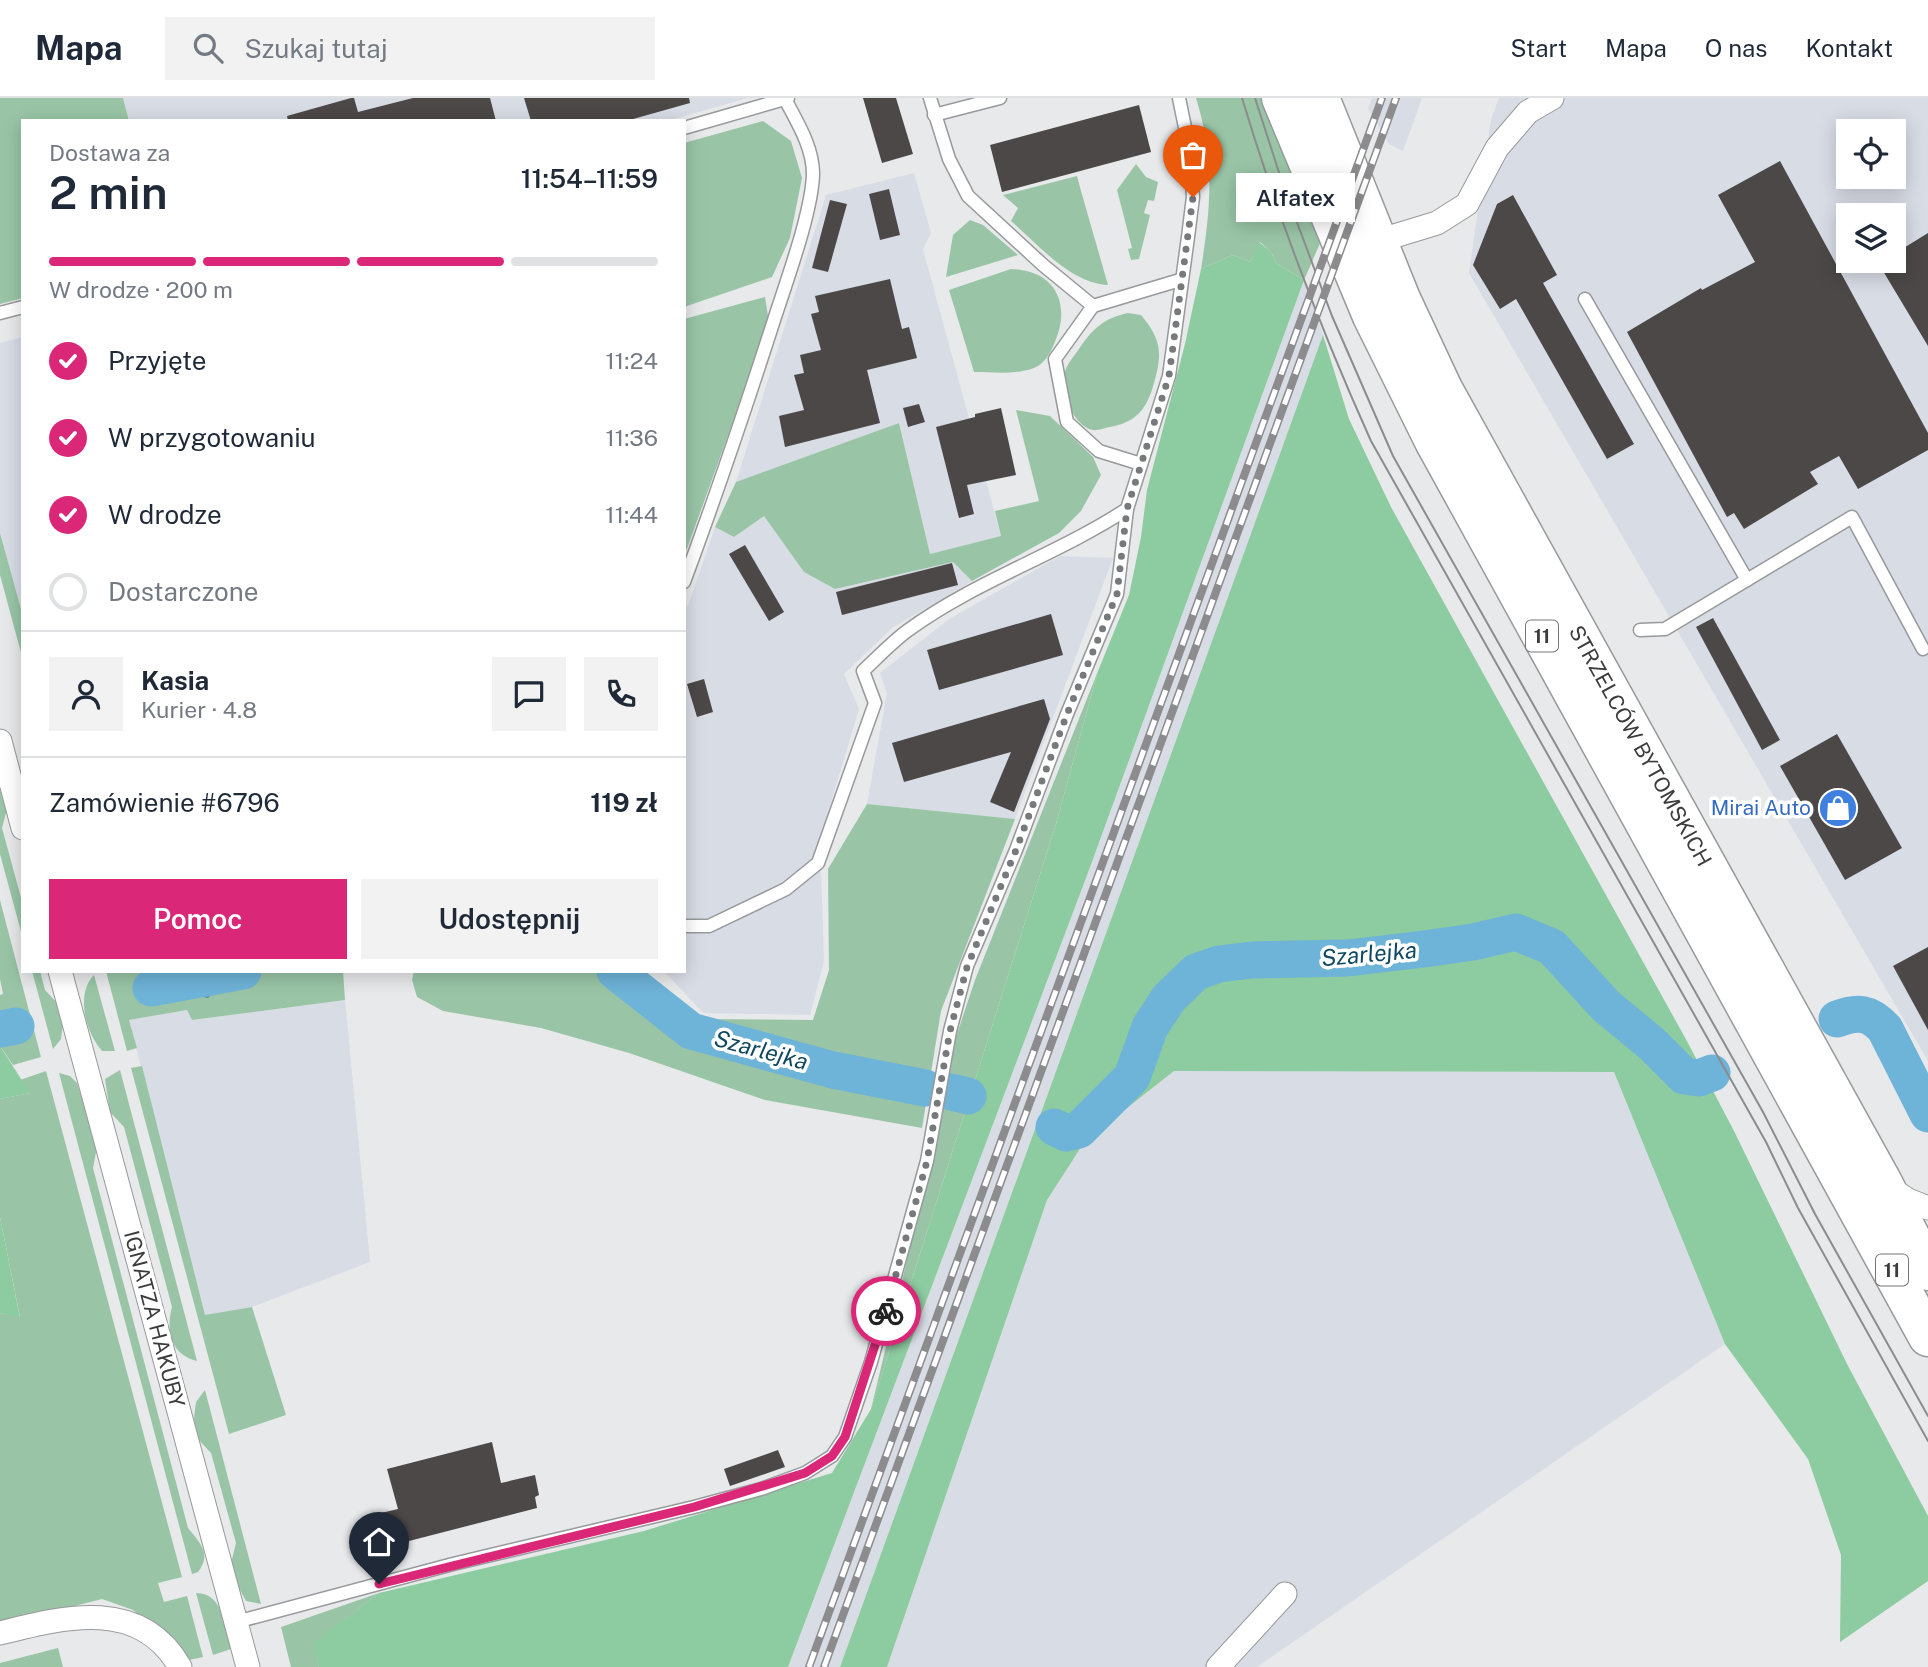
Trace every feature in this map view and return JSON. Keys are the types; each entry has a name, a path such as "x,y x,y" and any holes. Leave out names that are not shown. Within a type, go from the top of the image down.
{"highway":[{"name":"11","path":"1282,98 1373,316 1434,440 1924,1329"},
{"name":"STRZELCÓW BYTOMSKICH","path":"1320,98 1401,299 1443,389 1883,1183 1926,1255"}],"street":[{"path":"1378,241 1437,223 1467,204 1497,148 1528,112 1552,98"},
{"path":"0,741 21,820"},
{"name":"IGNATZA HAKUBY","path":"61,973 248,1667"},
{"path":"1883,1183 1908,1200 1928,1208"},
{"path":"1863,1219 1897,1246 1926,1255 1911,1271 1911,1287 1924,1329"},
{"path":"1218,1667 1285,1594"},
{"path":"0,1633 64,1618 86,1616 123,1621 152,1635 172,1654 180,1667"}],"lane":[{"path":"930,98 950,159 968,195 1043,265 1093,306"},
{"path":"934,115 1000,98"},
{"path":"236,1622 453,1564 707,1504 805,1473 832,1456 845,1437 854,1417 897,1273 927,1161 950,1031 967,967 1117,594 1127,509 1169,376 1193,197 1190,152 1179,98"},
{"path":"686,127 787,99 806,140 813,173 809,199 788,277 731,453 686,577"},
{"path":"1141,464 1100,451 1067,422 1055,359 1093,306 1180,279"},
{"path":"1585,299 1747,580"},
{"path":"0,313 21,308"},
{"path":"686,926 709,926 786,889 818,863 875,703 863,671 907,632 1034,558 1090,534 1127,509"},
{"path":"1640,630 1665,629 1852,517 1923,649"}],"shaded area":[{"path":"123,98 748,98 674,119 128,119"},
{"path":"1372,98 1422,98 1403,151 1389,144 1368,108"},
{"path":"1499,98 1928,98 1928,1061 1469,273 1491,119"},
{"path":"914,173 931,233 923,249 1001,536 930,554 899,423 736,482 826,195"},
{"path":"1304,280 1323,335 840,1667 788,1667 1089,870"},
{"path":"21,338 21,609 0,533 0,343"},
{"path":"764,516 804,572 835,589 953,562 972,581 892,628 844,674 859,709 820,839 824,961 810,1015 703,1013 666,973 686,973 686,606 715,527 734,537"},
{"path":"1060,556 1113,558 1015,819 867,804 887,693 880,673 949,619"},
{"path":"345,1000 370,1262 252,1307 205,1316 129,1020 187,1010 193,1020"},
{"path":"1174,1071 1614,1072 1725,1344 1257,1667 887,1667 1047,1200 1085,1141"}],"green space":[{"path":"0,98 123,98 128,119 21,119 21,299 0,304"},
{"path":"1196,98 1273,98 1325,232 1304,280 1276,263 1271,252 1260,242 1250,262 1233,255 1201,269 1209,204 1209,163"},
{"path":"763,121 791,141 802,178 790,238 772,277 686,306 686,142"},
{"path":"1136,164 1146,177 1158,182 1154,201 1148,200 1144,213 1150,215 1139,259 1131,260 1128,249 1132,248 1117,190"},
{"path":"1077,176 1108,285 1081,278 1044,251 1011,221 1018,208 1003,195"},
{"path":"970,220 983,225 1018,255 946,277 953,235"},
{"path":"1259,242 1271,252 1276,263 1304,280 1089,870 788,1667 319,1667 313,1643 379,1593 644,1531 832,1473 871,1409 1056,824 1098,671 1129,595 1147,490 1185,344 1201,269 1233,255 1250,262"},
{"path":"1011,269 1039,276 1056,292 1061,316 1054,344 1044,361 1027,370 974,372 949,290"},
{"path":"765,297 769,322 686,551 686,318"},
{"path":"1128,313 1141,315 1156,339 1159,363 1154,383 1144,407 1133,418 1118,425 1093,430 1079,422 1074,415 1065,388 1065,372 1094,330 1105,321"},
{"path":"1323,335 1349,419 1391,507 1688,1043 1735,1133 1847,1364 1928,1516 1928,1581 1840,1642 1841,1555 1808,1459 1725,1344 1614,1072 1174,1071 1085,1141 1047,1200 887,1667 840,1667"},
{"path":"1016,410 1050,416 1093,457 1101,475 1081,511 1059,533 972,581 953,562 835,589 804,572 764,516 734,537 715,527 736,482 899,423 930,554 1001,536 995,511 1039,501"},
{"path":"0,533 21,609 21,653 0,575"},
{"path":"1098,671 1056,824 871,1409 940,1123 955,1040 975,980"},
{"path":"0,790 7,809 2,828 21,898 21,932 0,854"},
{"path":"867,804 1015,819 941,1011 922,1128 765,1100 629,1053 541,1028 443,1011 417,997 412,980 414,973 646,973 701,1019 813,1020 829,970 828,869"},
{"path":"0,900 41,1057 13,1065 0,1046 0,995 3,994 0,979"},
{"path":"33,973 41,973 45,990 59,1005 63,1024 61,1039 53,1049"},
{"path":"107,973 343,973 345,1000 192,1020 187,1010 129,1020 137,1048 127,1051"},
{"path":"94,975 115,1051 102,1051 87,1024 85,992"},
{"path":"0,1046 30,1093 0,1099"},
{"path":"142,1066 205,1315 252,1307 286,1415 229,1434 131,1068"},
{"path":"120,1070 197,1361 181,1353 172,1340 172,1307 124,1127 110,1112 105,1079"},
{"path":"46,1071 182,1577 158,1583 164,1602 187,1596 203,1657 189,1660 133,1610 102,1599 0,1625 0,1313 20,1317 0,1217 0,1099 30,1093 20,1080"},
{"path":"59,1073 70,1076 77,1083 97,1147 93,1168 188,1528 203,1549 202,1566 198,1572 192,1574"},
{"path":"0,1217 20,1318 0,1313"},
{"path":"205,1390 261,1604 246,1601 233,1577 231,1563 236,1543 211,1453 197,1438 194,1418 196,1402"},
{"path":"196,1593 205,1595 218,1605 231,1649 213,1655"},
{"path":"379,1593 314,1643 319,1667 291,1667 281,1627"},
{"path":"58,1648 63,1667 0,1667 0,1663"}],"building":[{"path":"351,98 354,98 358,112 413,98 490,98 495,119 288,119 287,116"},
{"path":"524,98 689,98 690,103 633,119 530,119"},
{"path":"863,98 896,98 913,154 882,163"},
{"path":"1139,105 1151,152 1002,192 990,145"},
{"path":"1780,161 1836,264 1836,273 1841,273 1928,433 1928,450 1858,489 1839,456 1810,472 1818,484 1744,529 1734,513 1727,517 1627,332 1701,288 1702,290 1755,262 1718,195"},
{"path":"889,189 900,235 880,240 869,194"},
{"path":"1513,195 1557,275 1543,283 1634,444 1607,459 1516,299 1500,309 1473,265 1497,204"},
{"path":"830,200 847,204 828,272 812,268"},
{"path":"1928,233 1928,346 1884,273 1906,273 1906,247"},
{"path":"890,279 902,329 909,327 917,358 867,370 880,423 785,447 779,416 804,410 794,375 804,373 800,355 821,350 811,314 819,312 815,296"},
{"path":"919,404 925,422 908,427 903,408"},
{"path":"1001,408 1016,475 967,485 974,514 959,518 936,427"},
{"path":"745,545 784,612 769,621 729,554"},
{"path":"952,563 958,585 842,615 836,592"},
{"path":"1051,614 1063,655 939,690 927,650"},
{"path":"1713,618 1780,740 1762,750 1696,627"},
{"path":"704,679 713,712 697,717 687,684"},
{"path":"1044,699 1050,719 1014,812 990,802 1011,752 904,782 892,743"},
{"path":"1837,734 1902,848 1845,880 1780,766"},
{"path":"1928,947 1928,1030 1893,966"},
{"path":"492,1442 501,1483 535,1475 539,1495 535,1497 537,1508 378,1549 375,1538 370,1539 364,1517 398,1509 387,1469"},
{"path":"778,1450 785,1467 730,1486 724,1469"}],"waterway":[{"name":"Szarlejka","path":"1054,1127 1066,1133 1079,1130 1132,1077 1150,1027 1169,998 1196,972 1219,964 1252,960 1348,958 1424,949 1516,932 1552,947 1606,1006 1652,1044 1684,1076 1699,1078 1712,1073"},
{"name":"Szarlejka","path":"151,988 232,973"},
{"name":"Szarlejka","path":"618,973 691,1031 833,1070 925,1088"},
{"path":"207,995 210,977"},
{"name":"Szarlejka","path":"1837,1019 1857,1014 1868,1016 1885,1029 1928,1114"},
{"name":"Szarlejka","path":"0,1029 16,1026"},
{"name":"Szarlejka","path":"951,1092 968,1096"}],"tram line":[{"path":"1242,98 1301,271 1371,441 1766,1142 1798,1208 1928,1441"},
{"path":"1255,98 1283,185 1332,316 1393,456 1763,1112 1815,1214 1928,1416"}],"railway":[{"path":"809,1667 1382,98"},
{"path":"824,1667 1396,98"}],"way so far":[{"path":"886,1311 927,1161 950,1031 967,967 1117,594 1127,509 1169,376 1193,197"}],"place":[{"name":"Alfatex","path":"1193,197"},
{"name":"Mirai Auto","path":"1838,808"}],"route":[{"path":"379,1584 694,1507 761,1489 805,1473 832,1456 845,1437 854,1417 886,1311"}]}
